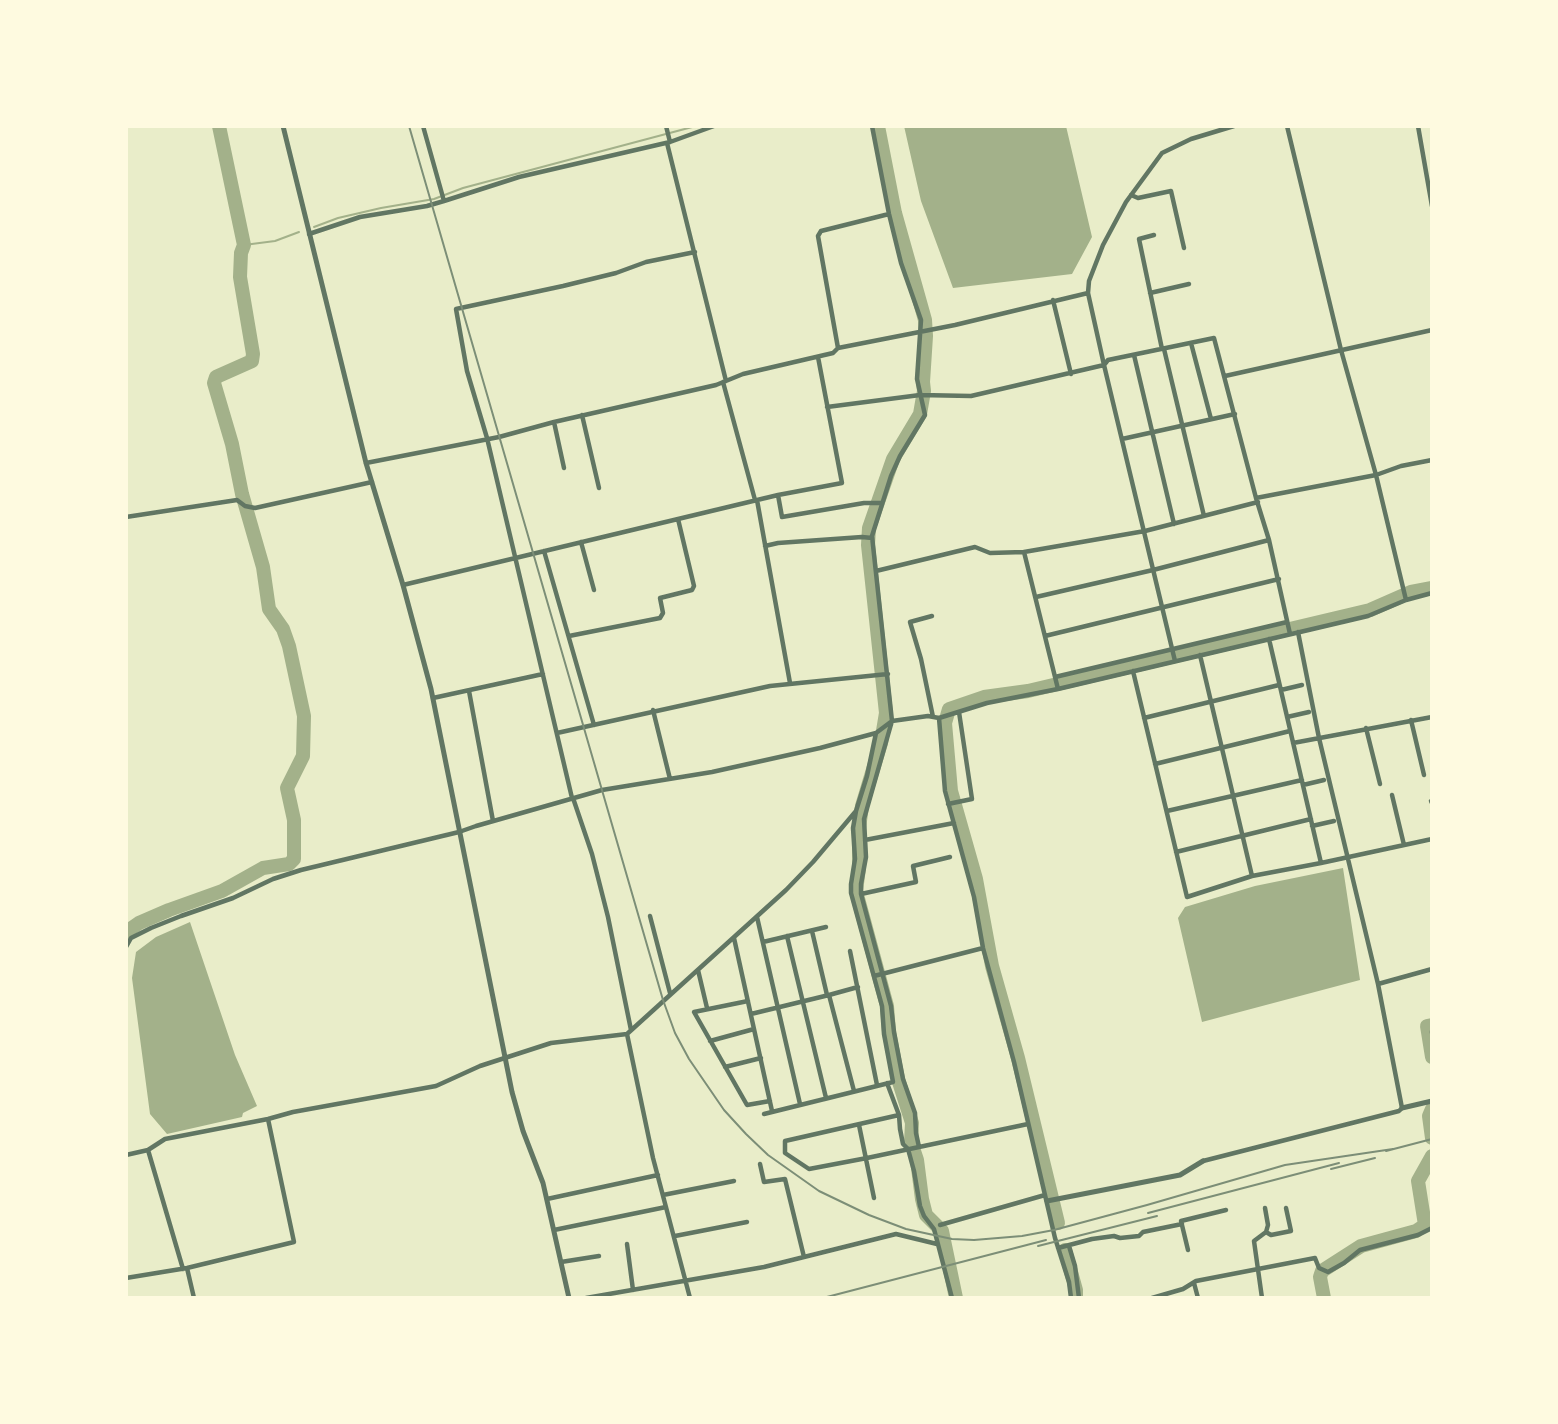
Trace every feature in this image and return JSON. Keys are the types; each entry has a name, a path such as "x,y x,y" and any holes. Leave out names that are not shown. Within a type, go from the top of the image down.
{"street":[{"path":"283,126 366,463 403,585 433,698 505,1057 523,1131 543,1183 569,1298"},
{"path":"423,126 444,201"},
{"path":"666,126 724,381 756,500 790,683"},
{"path":"309,234 360,217 427,206 519,177 669,142 714,126"},
{"path":"872,126 901,263 921,320 917,379 924,415 900,456 882,503 872,538 892,721 864,819 866,857 861,894 891,1006 903,1079 915,1113 919,1147"},
{"path":"1174,655 1088,292 1091,274 1103,245 1131,195 1162,153 1191,139 1234,126"},
{"path":"1287,126 1341,350 1376,475 1406,597"},
{"path":"1418,126 1432,204"},
{"path":"1131,195 1138,198 1171,191 1184,248"},
{"path":"838,348 818,236 821,231 889,214"},
{"path":"1154,236 1139,239 1204,516"},
{"path":"690,1298 658,1175 608,917 592,854 573,798 487,438 467,371 456,309 616,273 646,262 695,252"},
{"path":"1150,293 1189,284"},
{"path":"366,463 582,416 818,357 833,353 838,348 921,332 1088,292"},
{"path":"1053,300 1071,374"},
{"path":"1225,376 1432,330"},
{"path":"827,407 920,395 970,396 1071,374 1104,365 1108,360 1214,338 1269,540 1289,627"},
{"path":"1191,343 1211,419"},
{"path":"1134,355 1174,524"},
{"path":"403,585 756,500 842,483 818,357"},
{"path":"1122,439 1235,414"},
{"path":"582,416 599,488"},
{"path":"554,422 564,468"},
{"path":"876,571 975,547 990,553 1024,552 1145,531 1257,500 1376,475 1401,466 1432,460"},
{"path":"126,517 237,500 255,508 372,482"},
{"path":"778,495 782,517 864,502 882,503"},
{"path":"569,636 660,618 663,613 660,598 692,590 694,586 678,519"},
{"path":"765,546 778,543 872,538"},
{"path":"1036,597 1269,540"},
{"path":"581,542 594,590"},
{"path":"544,551 594,725"},
{"path":"1024,552 1057,683"},
{"path":"1045,636 1279,579"},
{"path":"126,947 131,938 151,928 301,870 459,832 602,790 712,772 876,733 892,721 939,718 1057,683 1289,627 1298,632 1368,616 1406,597 1432,593"},
{"path":"932,616 910,622 921,659 933,717"},
{"path":"1057,683 1133,671 1174,655 1200,655 1269,639 1289,627"},
{"path":"1298,632 1319,738 1378,984 1402,1108"},
{"path":"1269,639 1321,863"},
{"path":"1200,655 1252,876"},
{"path":"1133,671 1187,897 1252,876 1431,840 1432,846"},
{"path":"433,698 543,674"},
{"path":"557,733 653,710 790,683 888,674"},
{"path":"1144,718 1211,701 1302,685"},
{"path":"469,691 492,821"},
{"path":"653,710 670,779"},
{"path":"948,804 972,799 959,712"},
{"path":"1287,717 1309,712"},
{"path":"1293,743 1432,717"},
{"path":"939,718 945,791 974,897 983,948 1049,1199 1071,1298"},
{"path":"1411,720 1424,775"},
{"path":"1366,728 1380,784"},
{"path":"1155,764 1290,731"},
{"path":"764,1114 893,1082 884,1034 882,1006 851,893 855,859 853,828 876,733"},
{"path":"1167,811 1233,796 1323,780"},
{"path":"1392,795 1404,845"},
{"path":"126,1155 148,1150 165,1139 293,1112 436,1086 480,1066 551,1043 629,1032 757,917 813,862 856,811"},
{"path":"1176,852 1311,819"},
{"path":"1312,826 1334,821"},
{"path":"865,840 954,823"},
{"path":"861,894 916,882 913,866 950,856"},
{"path":"650,916 670,993"},
{"path":"757,917 800,1104"},
{"path":"763,942 826,927"},
{"path":"812,931 854,1091"},
{"path":"787,936 826,1098"},
{"path":"734,938 772,1111"},
{"path":"874,976 983,948"},
{"path":"850,951 877,1085"},
{"path":"698,969 707,1008"},
{"path":"1378,984 1432,969"},
{"path":"751,1014 858,987"},
{"path":"748,1001 694,1012 747,1105 770,1101"},
{"path":"710,1041 754,1029"},
{"path":"725,1067 761,1058"},
{"path":"887,1083 899,1115 903,1144 908,1149 920,1206 934,1229 952,1298"},
{"path":"940,1225 1049,1199 1180,1175 1203,1161 1399,1112 1402,1108 1432,1101"},
{"path":"899,1115 785,1141 785,1153 809,1168 1028,1124"},
{"path":"126,1278 185,1269 294,1242 268,1119"},
{"path":"859,1125 874,1198"},
{"path":"148,1150 194,1298"},
{"path":"760,1164 764,1182 785,1179 804,1257"},
{"path":"547,1199 658,1175"},
{"path":"663,1195 734,1181"},
{"path":"554,1230 666,1207"},
{"path":"1262,1298 1254,1241 1266,1232 1268,1225 1265,1208"},
{"path":"1266,1232 1271,1235 1291,1231 1286,1208"},
{"path":"1059,1248 1114,1236 1120,1238 1139,1236 1143,1232 1182,1224 1182,1221 1226,1210"},
{"path":"675,1236 747,1222"},
{"path":"1182,1224 1188,1250"},
{"path":"1152,1298 1183,1289 1194,1283 1315,1258 1319,1268 1328,1272 1360,1250 1418,1235 1432,1228"},
{"path":"586,1298 618,1295 686,1279 764,1267 896,1234 937,1244"},
{"path":"627,1244 633,1290"},
{"path":"1069,1246 1075,1266 1079,1298"},
{"path":"561,1263 599,1256"},
{"path":"1194,1283 1198,1298"}],"shaded area":[{"path":"904,126 1066,126 1092,237 1072,274 953,288 921,201"},
{"path":"1343,868 1360,980 1202,1022 1178,918 1185,907 1255,886"},
{"path":"190,922 235,1055 257,1106 243,1113 242,1117 167,1134 150,1114 132,978 136,952 156,937"}],"waterway":[{"path":"126,932 139,923 169,910 222,891 263,868 289,864 294,859 294,820 287,788 303,756 304,716 289,646 283,629 269,609 263,567 214,383 216,377 252,361 253,354 240,277 241,253 244,245 219,126"},
{"path":"314,227 338,218 434,199 463,188 696,126"},
{"path":"878,126 895,213 925,320 926,336 924,391 920,414 893,459 869,528 868,545 886,713 881,743 862,806 856,891 887,1006 889,1032 898,1079 912,1123 911,1142 917,1160 922,1199 926,1215 942,1231 956,1298"},
{"path":"244,245 275,241 299,232"},
{"path":"1058,1223 1018,1058 992,966 976,879 951,791 945,723 949,709 984,697 1028,691 1370,610 1411,592 1432,588"},
{"path":"1432,1025 1427,1026 1432,1057"},
{"path":"1432,1109 1429,1116 1432,1138"},
{"path":"1324,1298 1320,1277 1322,1271 1361,1246 1416,1231 1425,1225 1418,1181 1432,1156"},
{"path":"1065,1250 1076,1298"}],"railway":[{"path":"409,126 663,1000 675,1033 689,1059 724,1110 746,1134 768,1155 819,1191 869,1215 906,1229 952,1239 974,1240 1022,1236 1054,1230 1285,1165 1393,1149"},
{"path":"1386,1151 1432,1139"},
{"path":"1331,1169 1375,1158"},
{"path":"1148,1213 1339,1163"},
{"path":"1038,1246 1157,1216"},
{"path":"823,1298 1046,1240"}]}
